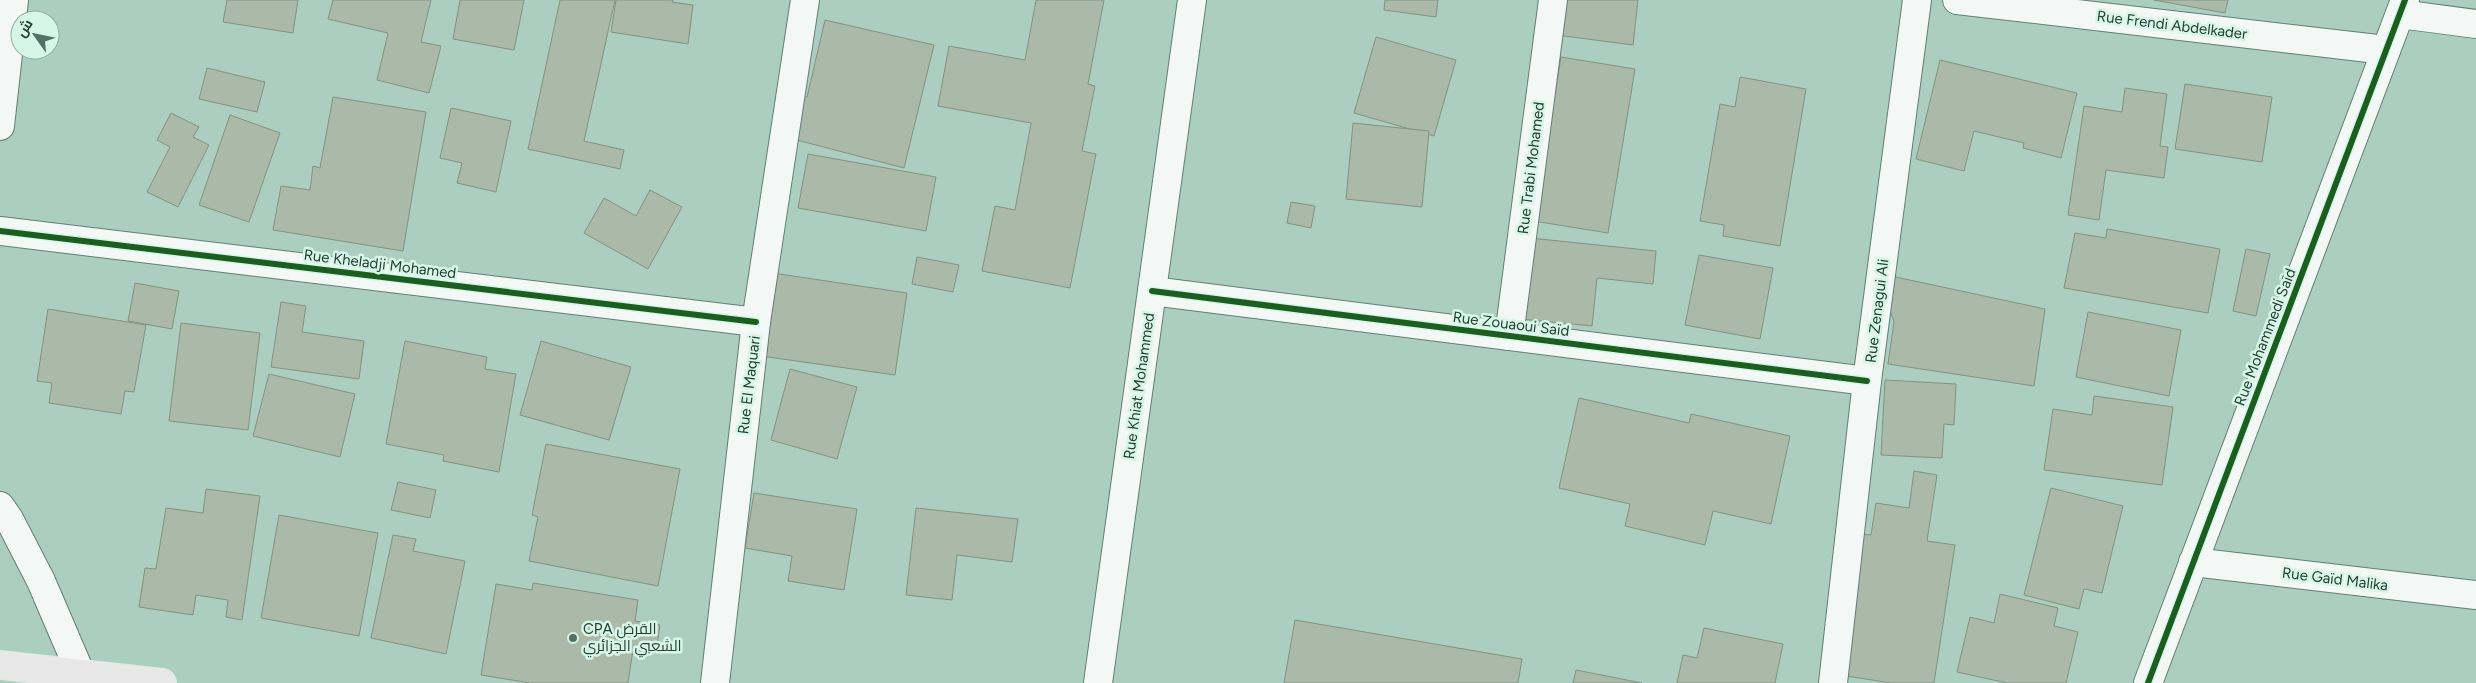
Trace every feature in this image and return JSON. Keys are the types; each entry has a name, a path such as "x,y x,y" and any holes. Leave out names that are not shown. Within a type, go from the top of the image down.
{"main road":[{"path":"0,665 80,672 162,683"}],"street":[{"path":"0,126 14,0"},
{"name":"Rue El Maquari","path":"715,683 756,322 805,0"},
{"name":"Rue Khiat Mohammed","path":"1098,683 1192,0"},
{"name":"Rue Trabi Mohamed","path":"1509,336 1553,0"},
{"name":"Rue Zenagui Ali","path":"1833,683 1868,381 1917,0"},
{"name":"Rue Frendi Abdelkader","path":"1957,0 2386,50"},
{"path":"2403,7 2476,24"},
{"name":"Rue Mohammedi Saïd","path":"2148,683 2403,7"},
{"name":"Rue Kheladji Mohamed","path":"0,231 756,322"},
{"name":"Rue Zouaoui Saïd","path":"1152,291 1868,381"},
{"path":"0,506 9,519 41,581 80,672"},
{"name":"Rue Gaïd Malika","path":"2193,562 2476,595"}],"building":[{"path":"227,0 298,0 293,33 223,22"},
{"path":"333,0 431,0 421,42 441,46 429,93 377,80 388,33 328,19"},
{"path":"460,0 524,0 514,50 453,39"},
{"path":"560,0 615,0 584,141 624,150 620,169 528,149"},
{"path":"616,0 673,0 672,2 693,5 688,44 611,32"},
{"path":"1036,0 1104,0 1088,84 1095,86 1082,151 1096,154 1070,288 982,271 995,206 1015,210 1031,123 938,106 949,46 1025,60"},
{"path":"1385,0 1438,0 1436,17 1384,10"},
{"path":"1562,0 1638,0 1633,45 1557,35"},
{"path":"2154,0 2228,0 2225,13"},
{"path":"825,20 934,45 904,168 789,138 799,96 807,97"},
{"path":"1376,37 1456,60 1434,136 1354,113"},
{"path":"1561,57 1635,69 1608,233 1534,221"},
{"path":"1940,60 2077,93 2061,158 2023,148 2024,143 1974,131 1964,171 1916,159"},
{"path":"207,68 265,82 257,112 199,99"},
{"path":"1740,77 1806,89 1780,246 1723,236 1724,225 1700,221 1720,104 1735,107"},
{"path":"2185,84 2272,97 2262,162 2175,149"},
{"path":"2125,88 2167,94 2160,146 2168,147 2164,178 2106,170 2099,220 2068,215 2084,106 2122,112"},
{"path":"333,97 426,112 403,251 273,230 281,186 310,190 313,166 320,168"},
{"path":"451,108 511,121 496,192 457,183 462,163 440,158"},
{"path":"171,113 199,127 193,137 209,145 178,207 147,192 170,147 157,140"},
{"path":"230,115 280,133 249,222 199,205"},
{"path":"1353,123 1429,131 1422,207 1346,199"},
{"path":"808,154 936,177 926,231 798,208"},
{"path":"650,190 682,207 648,269 584,233 604,198 636,216"},
{"path":"1291,202 1315,206 1311,228 1287,223"},
{"path":"2107,229 2220,249 2208,313 2064,288 2075,233 2106,238"},
{"path":"1530,238 1656,251 1653,284 1597,278 1592,326 1521,319"},
{"path":"2246,249 2270,254 2256,316 2233,311"},
{"path":"1699,255 1773,268 1760,339 1685,325"},
{"path":"917,257 959,265 953,292 912,284"},
{"path":"766,272 907,293 895,375 754,355"},
{"path":"1891,276 2045,309 2034,386 1888,364 1894,322 1888,305"},
{"path":"135,283 179,291 172,329 128,321"},
{"path":"281,302 306,306 302,332 364,341 359,379 271,367"},
{"path":"48,309 146,325 134,392 125,391 121,414 49,403 52,383 37,381"},
{"path":"2088,312 2181,330 2169,396 2076,377"},
{"path":"181,323 260,333 248,430 169,421"},
{"path":"405,341 487,357 485,369 516,374 499,472 443,461 444,455 386,444"},
{"path":"541,341 631,367 609,440 520,415"},
{"path":"790,369 857,387 837,459 771,440"},
{"path":"269,374 355,394 340,457 253,436"},
{"path":"1885,380 1956,384 1954,425 1944,424 1942,458 1881,455"},
{"path":"2094,396 2173,407 2162,485 2044,470 2053,409 2092,415"},
{"path":"1579,398 1689,423 1691,414 1790,436 1771,524 1713,511 1705,545 1625,526 1630,504 1559,488"},
{"path":"546,444 680,469 658,586 529,561 538,517 532,515"},
{"path":"1914,471 1937,475 1927,541 1955,545 1934,683 1891,683 1840,675 1862,534 1871,535 1876,503 1909,508"},
{"path":"398,482 436,490 430,518 391,510"},
{"path":"2051,488 2123,506 2102,593 2084,589 2079,609 2024,595"},
{"path":"206,489 260,496 242,620 226,617 228,600 196,595 193,615 139,607 145,568 156,569 166,508 203,513"},
{"path":"754,493 857,509 844,590 788,581 792,556 745,548"},
{"path":"916,508 1018,519 1012,562 957,555 952,600 906,595"},
{"path":"279,515 378,533 359,636 261,618"},
{"path":"393,535 416,539 413,551 465,561 446,654 371,638"},
{"name":"CPA القرض الشعبي الجزائري","path":"533,583 638,600 635,621 660,625 656,653 633,650 628,683 530,683 481,675 496,584 532,590"},
{"path":"2000,594 2058,608 2054,626 2078,632 2066,683 2007,683 1957,672 1970,617 1994,623"},
{"path":"1295,620 1522,659 1518,683 1284,683"},
{"path":"1704,628 1783,644 1775,683 1677,683 1683,655 1697,658"},
{"path":"1576,670 1642,683 1573,683"}],"cycle path":[{"path":"2148,683 2405,0"},
{"path":"0,231 756,322"},
{"path":"1152,291 1867,381"}],"place":[{"name":"CPA القرض الشعبي الجزائري","path":"573,638"}]}
